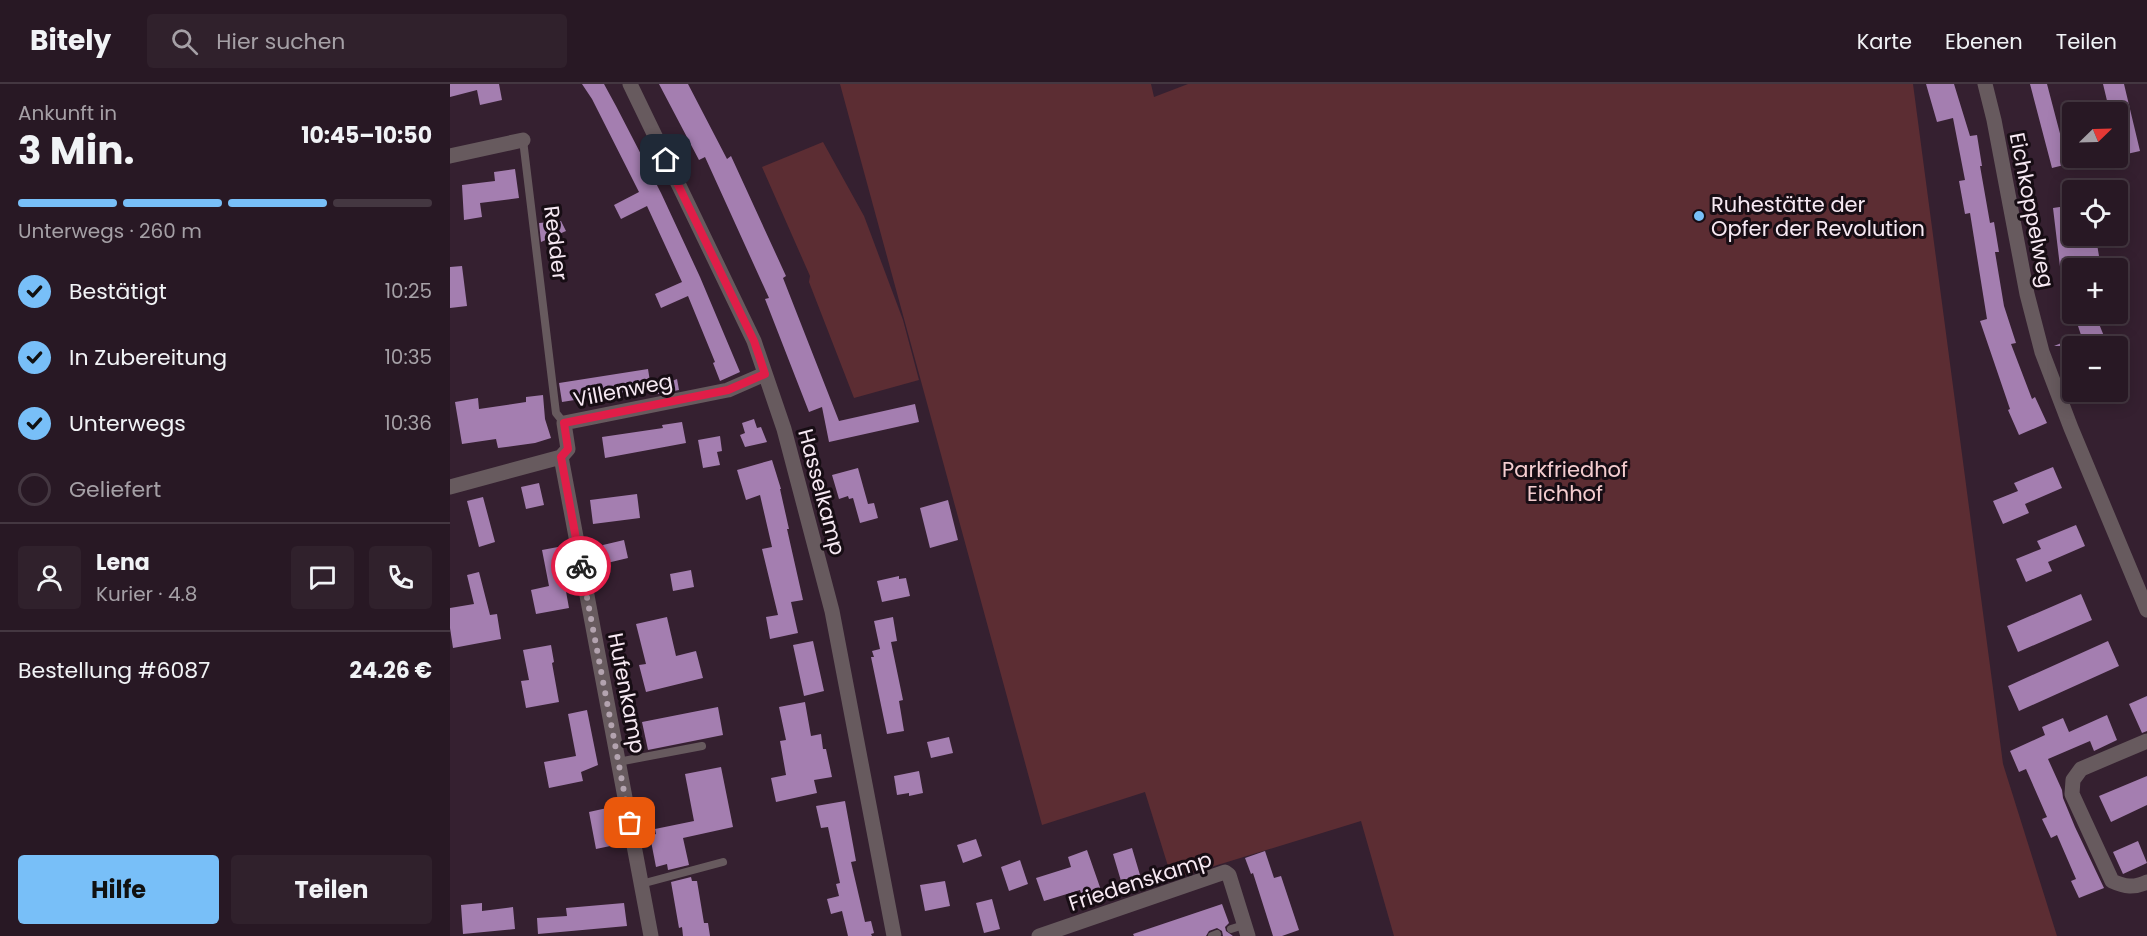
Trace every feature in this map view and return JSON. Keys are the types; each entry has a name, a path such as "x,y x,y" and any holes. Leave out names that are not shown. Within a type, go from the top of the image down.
{"street":[{"name":"Hasselkamp","path":"630,84 754,341 794,461 832,611 894,936"},
{"name":"Eichkoppelweg","path":"1984,84 1994,120 2026,294 2042,352 2067,419 2147,610"},
{"name":"Redder","path":"450,156 522,140"},
{"name":"Villenweg","path":"561,457 568,449 564,423 728,390 765,374"},
{"path":"450,487 561,457"},
{"name":"Hufenkamp","path":"561,457 651,936"},
{"path":"2147,741 2081,769 2073,780 2072,794 2112,881 2136,887 2147,882"},
{"name":"Friedenskamp","path":"1039,936 1225,872 1229,875 1241,930"}],"lane":[{"name":"Redder","path":"522,140 556,413 564,423"},
{"path":"618,762 702,746"},
{"path":"641,884 723,862"}],"green space":[{"name":"Parkfriedhof Eichhof","path":"840,84 1151,84 1154,97 1188,84 1913,84 2003,764 2057,936 1394,936 1361,821 1172,879 1145,792 1042,825"},
{"path":"823,142 864,216 903,320 919,380 854,398 809,282 810,276 762,167"}],"building":[{"path":"450,84 499,84 502,100 480,105 477,90 450,97"},
{"path":"582,84 604,84 661,193 740,372 720,381 713,363 715,362 688,296 661,308 655,294 682,282 647,206 621,219 614,205 639,192 592,99"},
{"path":"659,84 688,84 727,159 731,156 786,276 783,278 839,421 915,404 919,422 829,442 822,407 809,412 765,299 769,298 705,157 699,160"},
{"path":"1926,84 1954,84 1970,136 1977,135 1990,223 1994,222 1999,252 1995,252 2004,306 2016,343 2011,344 2032,399 2035,397 2047,423 2019,435 2008,410 2010,409 1980,321 1987,319 1970,213 1965,214 1959,181 1965,180 1953,118 1937,122"},
{"path":"2030,84 2047,84 2062,141 2062,166 2052,168"},
{"path":"2103,84 2124,84 2140,151 2128,154 2128,102 2107,102"},
{"path":"515,169 519,198 480,203 482,217 464,220 462,185 495,181 494,172"},
{"path":"2062,207 2062,246 2097,246 2099,258 2062,258 2061,275 2053,208"},
{"path":"561,221 566,231 541,242 539,223"},
{"path":"462,266 467,306 450,308 450,267"},
{"path":"2077,324 2099,324 2104,336 2079,336 2081,335"},
{"path":"648,369 651,388 562,402 559,383"},
{"path":"677,379 679,390 658,394 657,387"},
{"path":"543,395 545,419 551,438 535,443 498,448 496,439 462,444 455,402 478,398 479,409 526,402 526,397"},
{"path":"754,419 757,428 761,427 767,442 745,447 740,435 745,433 742,423"},
{"path":"682,422 686,443 605,458 602,437 663,428 662,425"},
{"path":"720,436 722,451 717,452 720,465 703,468 698,440"},
{"path":"772,460 781,489 789,529 787,529 803,600 791,602 798,633 770,639 766,617 778,615 762,549 772,547 760,495 746,500 737,470"},
{"path":"2053,467 2062,488 2025,504 2029,513 2003,524 1993,501 2018,491 2014,483"},
{"path":"858,468 868,504 874,503 878,518 860,523 853,498 849,499 848,496 839,499 832,475"},
{"path":"539,483 544,505 526,509 521,487"},
{"path":"637,494 640,518 593,524 590,500"},
{"path":"483,497 495,542 479,547 467,501"},
{"path":"948,500 958,540 930,548 920,508"},
{"path":"2076,525 2085,546 2048,562 2052,571 2026,582 2016,559 2041,549 2037,541"},
{"path":"624,540 628,558 607,563 603,545"},
{"path":"558,547 569,608 536,614 531,590 549,586 542,550"},
{"path":"691,570 694,587 673,591 670,574"},
{"path":"479,572 490,615 497,614 501,639 453,648 450,608 474,604 467,575"},
{"path":"899,576 899,579 906,578 910,596 882,602 877,581"},
{"path":"2081,594 2092,620 2018,652 2007,626"},
{"path":"667,617 676,656 696,651 703,678 646,692 639,665 646,664 636,624"},
{"path":"893,617 897,641 891,642 903,700 899,701 904,731 887,734 871,657 874,657 872,651 880,649 874,621"},
{"path":"813,641 824,691 804,696 793,645"},
{"path":"2108,641 2119,666 2019,711 2008,686"},
{"path":"551,645 559,702 526,708 521,681 529,680 523,650"},
{"path":"2147,696 2147,731 2142,733 2129,704"},
{"path":"805,702 811,736 821,734 832,777 814,780 817,793 776,802 771,778 786,775 780,741 786,740 779,707"},
{"path":"718,707 723,735 648,750 642,722"},
{"path":"587,710 598,765 581,772 583,781 549,788 544,762 576,756 568,714"},
{"path":"2107,715 2117,740 2094,751 2090,741 2048,759 2075,827 2104,888 2079,898 2071,881 2076,879 2057,835 2051,838 2042,819 2047,817 2026,769 2019,772 2010,751 2045,735 2042,727 2063,718 2069,732"},
{"path":"949,737 953,753 931,758 927,742"},
{"path":"721,767 733,827 683,838 689,865 668,870 667,864 656,867 650,836 656,834 655,829 694,821 685,774"},
{"path":"919,771 923,793 909,796 909,793 897,795 894,776"},
{"path":"2147,776 2147,805 2111,822 2099,796"},
{"path":"845,801 856,861 851,862 865,922 871,921 874,933 871,934 872,936 848,936 842,911 831,914 827,899 839,896 836,884 840,883 828,827 821,828 816,806"},
{"path":"607,808 615,845 596,849 589,812"},
{"path":"976,839 982,856 963,863 957,845"},
{"path":"2138,841 2147,863 2123,874 2113,852"},
{"path":"1132,848 1140,875 1121,881 1113,854"},
{"path":"1087,850 1102,893 1083,899 1080,890 1044,901 1036,878 1071,867 1068,857"},
{"path":"1265,851 1274,878 1281,876 1299,930 1282,936 1273,936 1253,873 1251,874 1245,858"},
{"path":"1020,860 1028,884 1009,891 1001,867"},
{"path":"691,877 692,881 697,881 704,923 708,923 710,936 683,936 682,927 679,928 671,882"},
{"path":"945,881 950,906 925,911 920,885"},
{"path":"992,899 1000,929 984,933 976,903"},
{"path":"482,903 482,911 513,907 515,929 463,934 461,905"},
{"path":"624,903 627,926 538,934 537,918 567,916 566,908"},
{"path":"1222,904 1229,923 1225,927 1226,931 1233,936 1223,936 1222,931 1217,928 1209,931 1206,936 1134,936 1133,934"}],"way so far":[{"path":"581,566 630,823"}],"place":[{"name":"Ruhestätte der Opfer der Revolution","path":"1699,216"}],"route":[{"path":"581,566 561,457 568,449 564,423 728,390 765,374 754,341 666,160"}]}
